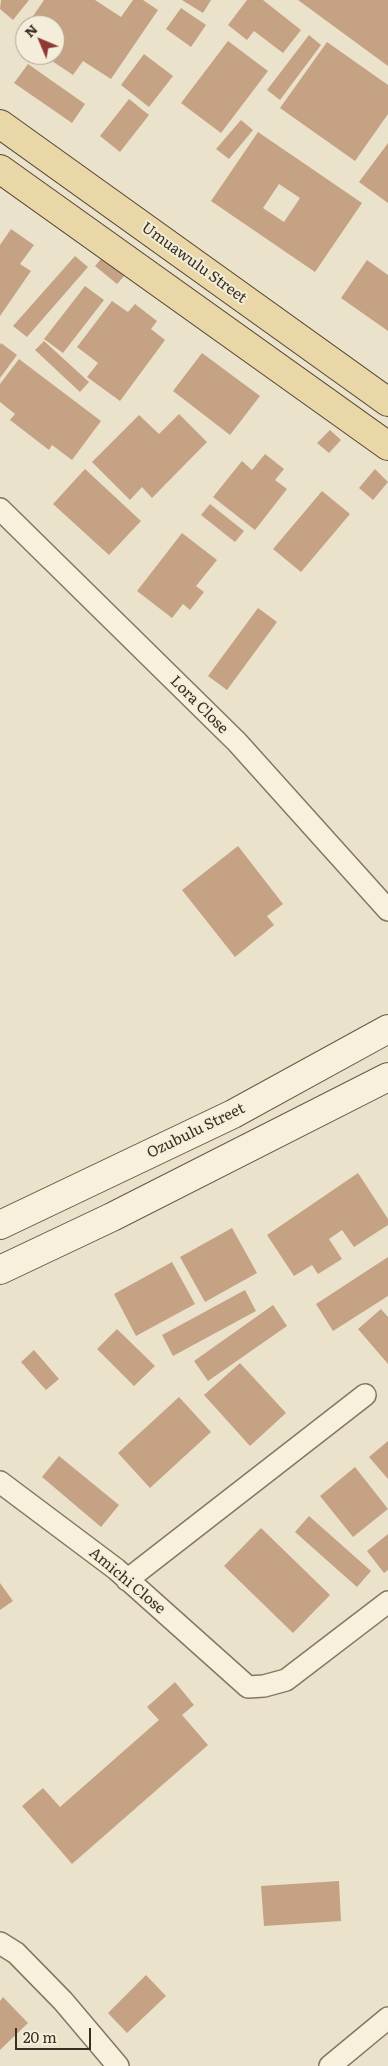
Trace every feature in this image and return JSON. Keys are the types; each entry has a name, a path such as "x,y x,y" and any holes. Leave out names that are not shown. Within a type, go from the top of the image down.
{"main road":[{"name":"Umuawulu Street","path":"0,124 388,402"},
{"path":"0,169 388,446"},
{"name":"Ozubulu Street","path":"0,1225 233,1114 388,1029"},
{"path":"0,1270 112,1217 388,1076"}],"street":[{"name":"Lora Close","path":"0,509 237,742 388,910"},
{"path":"127,1580 365,1395"},
{"name":"Amichi Close","path":"0,1482 116,1569 248,1686 264,1686 286,1680 388,1602"},
{"path":"0,1943 16,1953 63,2001 118,2066"},
{"path":"330,2066 388,2018"}],"building":[{"path":"1,0 29,0 15,15 13,20 0,9"},
{"path":"44,0 95,0 121,17 133,0 143,0 158,10 111,79 83,61 73,75 58,65 65,65 65,15 34,15"},
{"path":"182,0 211,0 203,13"},
{"path":"247,0 263,0 301,30 283,53 254,31 247,40 228,25"},
{"path":"298,0 388,0 388,66"},
{"path":"181,8 206,25 191,47 166,29"},
{"path":"309,35 321,45 280,100 267,90"},
{"path":"228,41 268,71 221,133 181,103"},
{"path":"327,42 388,85 388,114 355,161 280,108"},
{"path":"144,54 173,76 149,107 121,85"},
{"path":"27,65 29,65 85,104 72,123 14,83"},
{"path":"129,99 149,115 120,152 100,136"},
{"path":"241,120 253,130 229,159 216,149"},
{"path":"258,132 362,203 315,272 211,201","holes":["279,184 300,198 284,222 263,208"]},
{"path":"388,143 388,203 359,182"},
{"path":"11,229 34,245 20,264 31,271 0,316 0,245"},
{"path":"105,254 127,273 117,284 95,266"},
{"path":"75,256 88,267 27,337 13,326"},
{"path":"367,260 388,275 388,331 341,298"},
{"path":"85,286 104,300 63,353 44,339"},
{"path":"112,301 128,312 135,304 157,321 151,329 165,340 120,401 87,377 98,363 77,347"},
{"path":"44,341 89,382 80,392 35,350"},
{"path":"1,343 17,355 0,378 0,345"},
{"path":"202,353 260,396 230,435 173,391"},
{"path":"19,359 101,421 72,460 52,445 49,450 10,420 15,414 0,402 0,384"},
{"path":"179,414 207,442 152,498 142,487 130,500 92,462 139,415 159,434"},
{"path":"330,430 341,440 329,453 317,443"},
{"path":"265,454 284,469 275,480 287,489 255,530 213,497 242,461 252,470"},
{"path":"85,469 141,521 109,555 53,504"},
{"path":"375,469 388,482 373,500 359,488"},
{"path":"322,491 350,514 301,572 273,549"},
{"path":"210,504 244,531 235,542 201,515"},
{"path":"182,533 217,560 196,586 204,592 190,610 183,604 172,618 137,591"},
{"path":"258,608 277,622 227,690 208,676"},
{"path":"238,846 283,904 267,916 274,925 235,957 182,890"},
{"path":"358,1173 388,1219 388,1225 354,1247 342,1230 329,1239 342,1259 318,1274 312,1265 294,1276 267,1235"},
{"path":"232,1228 257,1273 205,1302 180,1257"},
{"path":"388,1257 388,1296 333,1331 316,1304"},
{"path":"172,1262 195,1304 136,1336 114,1294"},
{"path":"245,1290 256,1311 173,1356 162,1335"},
{"path":"273,1305 287,1326 208,1381 194,1361"},
{"path":"381,1309 388,1317 388,1364 358,1329"},
{"path":"117,1329 155,1366 134,1386 97,1349"},
{"path":"34,1350 59,1379 46,1390 21,1362"},
{"path":"240,1363 286,1413 250,1446 204,1395"},
{"path":"179,1397 211,1432 150,1488 118,1453"},
{"path":"388,1441 388,1479 369,1457"},
{"path":"59,1456 119,1505 101,1527 42,1477"},
{"path":"355,1467 388,1509 353,1537 320,1496"},
{"path":"309,1516 371,1571 357,1587 295,1532"},
{"path":"261,1528 330,1595 293,1633 224,1566"},
{"path":"388,1534 388,1570 384,1573 367,1551"},
{"path":"0,1583 13,1601 0,1610"},
{"path":"175,1682 194,1705 182,1715 208,1745 72,1864 22,1806 43,1788 60,1807 159,1720 147,1707"},
{"path":"339,1881 341,1921 264,1926 261,1886"},
{"path":"146,1975 166,1996 127,2033 108,2013"},
{"path":"3,1997 28,2023 0,2050 0,2001"}]}
